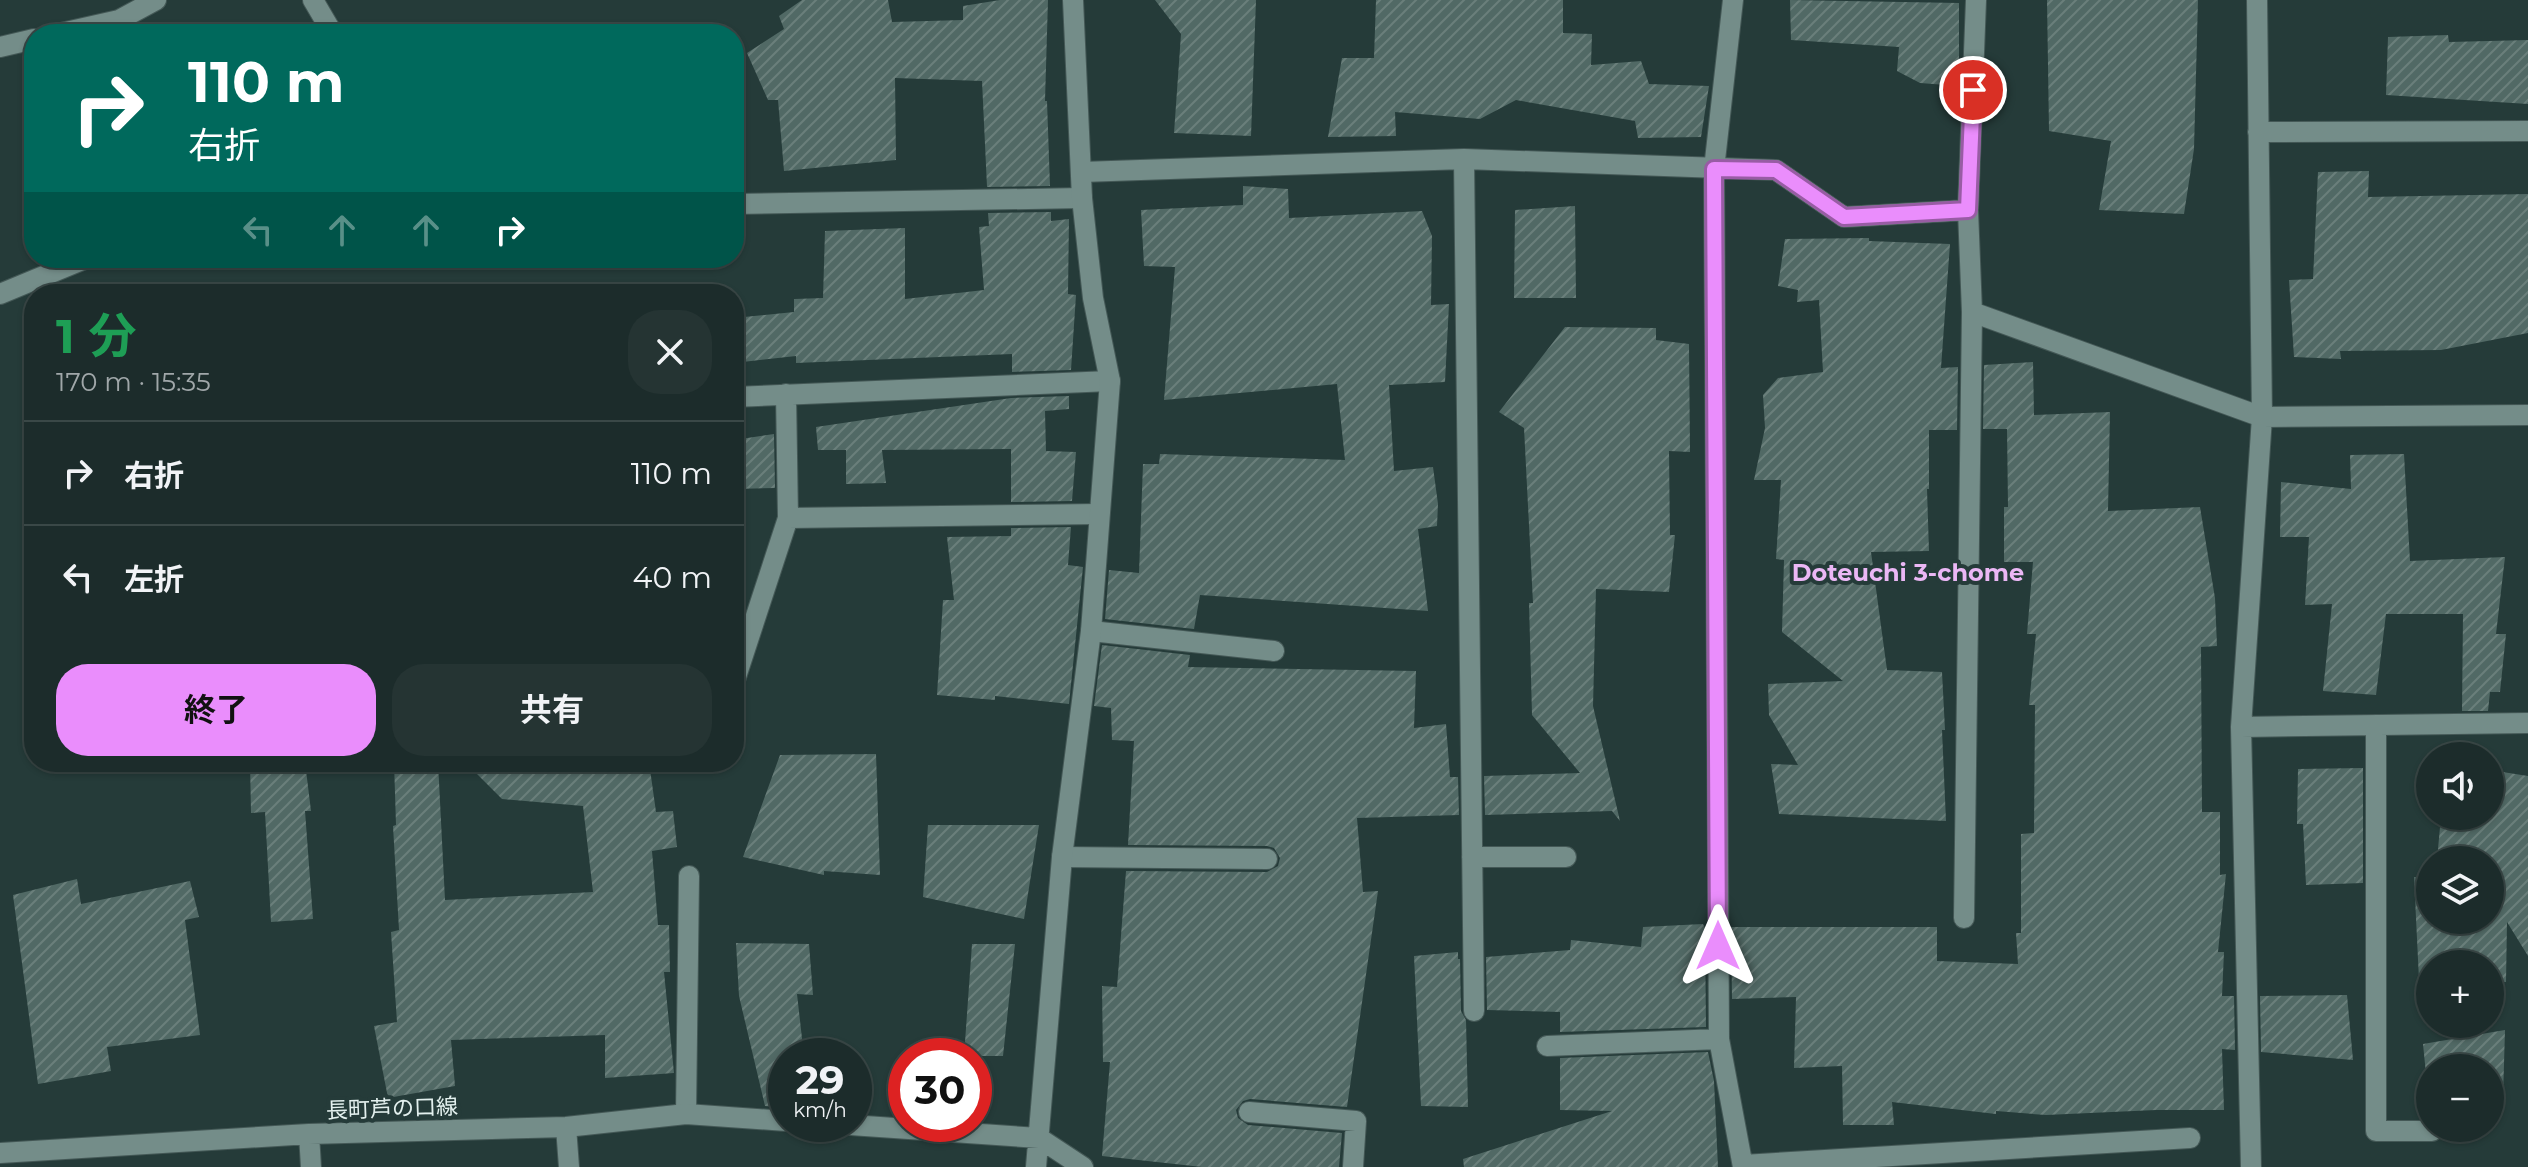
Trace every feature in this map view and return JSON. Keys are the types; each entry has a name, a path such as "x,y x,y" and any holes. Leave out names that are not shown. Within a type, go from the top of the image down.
{"street":[{"path":"101,24 119,20 156,0"},
{"path":"313,0 327,24"},
{"path":"1036,1167 1062,857 1091,631 1110,381 1093,298 1082,198 1073,0"},
{"path":"1733,0 1714,169 1719,1039 1743,1166 2190,1138"},
{"path":"1964,918 1972,312 1968,210 1976,0"},
{"path":"2251,1167 2241,727 2262,417 2257,0"},
{"path":"0,47 24,41"},
{"path":"2258,132 2528,131"},
{"path":"1082,172 1464,159 1776,170 1844,217 1968,210"},
{"path":"1464,159 1474,1011"},
{"path":"744,204 1082,198"},
{"path":"24,284 63,268"},
{"path":"0,294 24,284"},
{"path":"1972,312 2262,417 2528,415"},
{"path":"744,396 1110,381"},
{"path":"744,652 788,518 786,394"},
{"path":"788,518 1098,514"},
{"path":"1091,631 1274,651"},
{"path":"2241,727 2528,723"},
{"path":"2376,725 2376,1131 2416,1131"},
{"path":"1062,857 1267,859"},
{"path":"1472,857 1566,857"},
{"path":"686,1114 689,876"},
{"path":"1547,1046 1719,1039"},
{"path":"1249,1112 1356,1121 1353,1167"},
{"name":"長町芦の口線","path":"0,1153 309,1134 566,1127 686,1114 768,1120"},
{"path":"872,1126 1039,1138 1083,1167"},
{"path":"566,1127 569,1167"},
{"path":"309,1134 311,1167"}],"building":[{"path":"802,0 888,0 892,22 963,20 963,6 1000,0 1048,0 1045,101 1050,186 987,187 982,81 895,78 896,160 784,171 778,100 768,100 747,53 784,29 779,16"},
{"path":"1155,0 1256,0 1251,136 1174,133 1181,34"},
{"path":"1376,0 1563,0 1563,33 1592,34 1591,65 1641,61 1649,84 1709,86 1701,137 1638,138 1635,121 1516,100 1480,119 1395,112 1396,136 1328,137 1342,58 1374,58"},
{"path":"1790,0 1959,3 1959,86 1920,83 1897,71 1899,47 1791,40"},
{"path":"2047,0 2198,0 2194,149 2184,214 2099,210 2111,141 2049,131"},
{"path":"2448,35 2449,42 2528,40 2528,104 2386,95 2388,37"},
{"path":"2369,171 2368,197 2528,194 2528,333 2441,350 2340,351 2341,359 2294,357 2289,280 2313,279 2318,172"},
{"path":"1243,186 1288,189 1289,218 1422,211 1432,236 1431,305 1449,304 1445,382 1389,385 1394,471 1433,467 1438,504 1437,526 1418,529 1428,611 1200,595 1194,629 1105,619 1109,570 1139,573 1143,464 1159,464 1160,454 1345,460 1337,384 1164,400 1175,267 1144,266 1141,210 1243,205"},
{"path":"1575,206 1576,298 1514,298 1515,210"},
{"path":"1051,212 1051,221 1069,219 1068,294 1076,295 1071,370 1012,372 1012,354 796,363 796,356 744,362 744,317 794,312 794,299 823,298 825,231 905,228 905,299 984,290 979,227 989,226 988,213"},
{"path":"1869,238 1869,241 1950,244 1941,368 1958,367 1957,430 1929,430 1929,551 1871,552 1887,670 1942,672 1946,821 1779,814 1771,764 1798,765 1769,715 1768,684 1843,681 1782,632 1784,560 1776,559 1781,480 1754,480 1765,428 1763,395 1778,378 1823,372 1819,300 1797,302 1798,290 1778,286 1785,239"},
{"path":"1565,327 1656,328 1656,340 1689,344 1690,452 1669,451 1670,535 1675,535 1669,592 1596,589 1593,706 1620,821 1612,811 1485,815 1484,776 1580,773 1532,715 1529,603 1533,603 1524,428 1499,412"},
{"path":"2033,362 2034,415 2110,412 2108,511 2200,507 2215,598 2217,646 2201,647 2202,812 2220,812 2220,875 2226,874 2218,952 2224,952 2222,996 2234,996 2235,1050 2222,1049 2224,1110 2046,1115 1996,1111 1996,1114 1892,1102 1894,1125 1843,1125 1842,1066 1794,1068 1796,997 1732,999 1731,927 1937,927 1937,961 2018,964 2016,933 2021,933 2021,834 2034,833 2035,705 2029,705 2036,634 2027,634 2033,562 2004,562 2004,507 2008,507 2007,429 1983,429 1984,365"},
{"path":"1069,396 1069,409 1045,411 1046,451 1076,452 1072,501 1011,502 1011,449 882,450 886,483 846,484 846,450 818,450 816,427 1011,398"},
{"path":"774,434 775,488 744,489 744,438"},
{"path":"2404,454 2410,561 2505,557 2496,634 2506,634 2500,692 2490,692 2488,711 2462,711 2463,614 2386,614 2376,695 2323,691 2332,604 2305,605 2309,537 2280,537 2281,482 2351,489 2350,455"},
{"path":"1071,527 1068,565 1083,567 1069,704 995,696 995,700 937,695 943,600 954,600 947,537 1011,536 1011,528"},
{"path":"1102,645 1190,655 1188,667 1416,671 1414,728 1446,724 1450,777 1458,777 1459,815 1357,818 1363,892 1378,891 1347,1107 1250,1099 1243,1101 1236,1110 1238,1118 1248,1125 1342,1133 1339,1167 1202,1167 1102,1156 1110,1062 1103,1062 1102,986 1117,987 1126,871 1267,872 1278,866 1280,858 1274,848 1267,846 1128,845 1134,741 1112,740 1111,708 1094,706"},
{"path":"876,754 880,875 824,871 824,875 743,857 780,755"},
{"path":"2363,768 2363,883 2306,885 2303,824 2297,824 2298,769"},
{"path":"250,772 306,772 311,811 305,811 313,919 271,922 265,812 251,813"},
{"path":"394,772 439,772 445,900 593,892 583,806 502,799 475,772 650,772 656,812 673,811 677,847 652,851 658,925 669,925 670,972 664,972 674,1073 605,1078 605,1035 451,1040 455,1086 388,1098 374,1026 397,1022 391,932 399,930 393,826 396,825"},
{"path":"2504,772 2528,776 2528,956 2507,922 2506,982 2504,950 2418,950 2417,934 2504,934 2504,846 2438,846 2440,830 2504,830"},
{"path":"928,825 1039,825 1024,919 923,897"},
{"path":"2414,877 2416,877 2416,918"},
{"path":"77,879 81,904 190,881 199,917 185,920 200,1035 107,1047 111,1071 38,1084 13,895"},
{"path":"1703,924 1706,1027 1560,1032 1560,1012 1487,1010 1486,957 1570,950 1571,940 1641,947 1643,927"},
{"path":"736,943 809,944 813,995 797,994 802,1038 768,1038 768,1106 765,1106 739,996"},
{"path":"972,944 1015,944 1003,1056 992,1056 992,1038 965,1038"},
{"path":"1458,952 1461,1011 1466,1020 1468,1107 1421,1106 1414,956"},
{"path":"2347,995 2353,1060 2261,1052 2260,996"},
{"path":"2505,1030 2504,1064 2504,1054 2424,1054 2423,1044 2458,1038 2504,1038"},
{"path":"1708,1052 1714,1081 1718,1167 1464,1167 1463,1159 1612,1111 1560,1110 1560,1058"}],"district":[{"name":"Doteuchi 3-chome","path":"1908,573"}],"route":[{"path":"1718,946 1714,169 1776,170 1844,217 1968,210 1973,90"}]}
